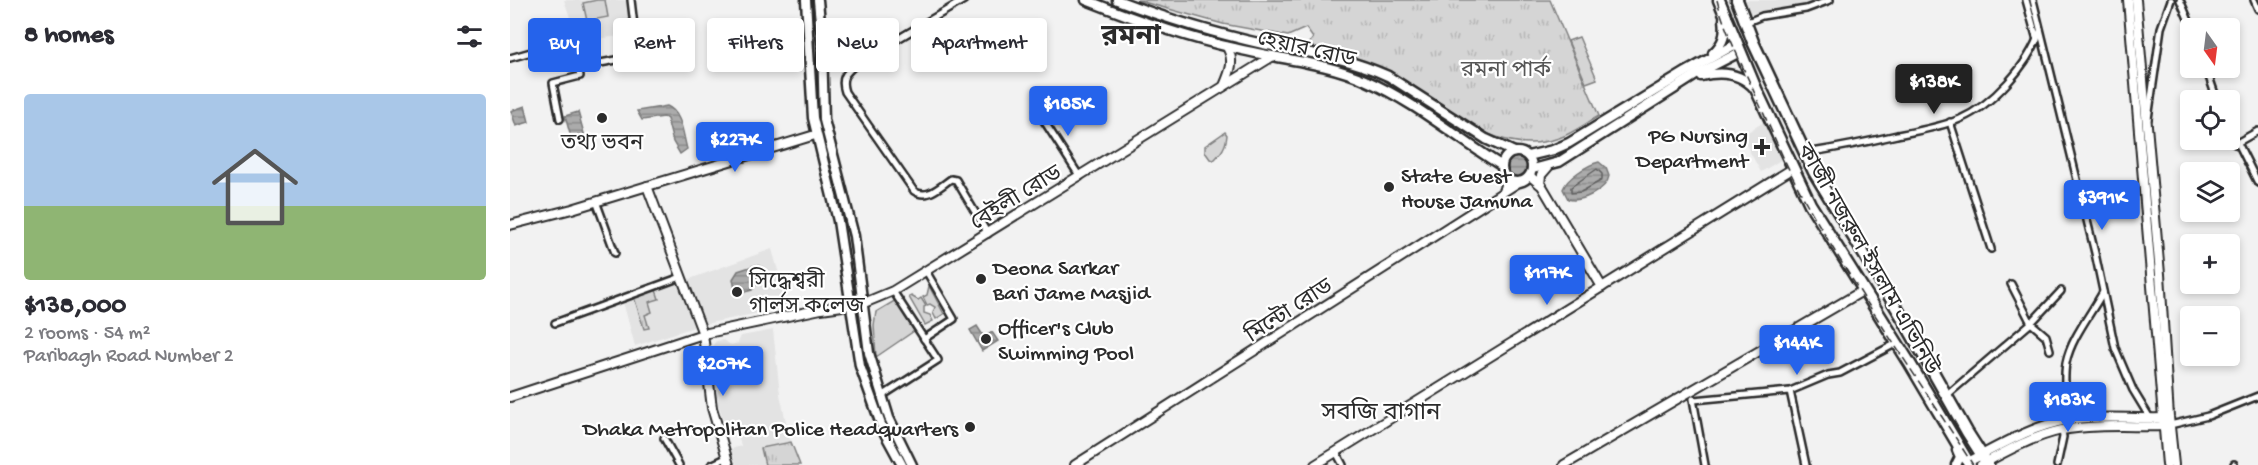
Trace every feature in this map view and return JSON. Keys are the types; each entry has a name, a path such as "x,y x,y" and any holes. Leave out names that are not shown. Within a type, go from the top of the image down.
{"highway":[{"name":"কাজী নজরুল ইসলাম এভিনিউ","path":"1719,0 1755,89 1792,169 1815,212 1897,343 1967,464"},
{"name":"কাজী নজরুল ইসলাম এভিনিউ","path":"1737,0 1753,42 1804,154 1902,317 1984,462"},
{"path":"1738,48 1753,42"}],"main road":[{"path":"806,0 815,135 838,221 860,366 883,430 908,465"},
{"path":"818,0 824,120 852,226 869,353 882,396 908,465"},
{"name":"হেয়ার রোড","path":"1086,0 1172,31 1227,47 1345,72 1414,107 1502,166"},
{"path":"1117,0 1217,33 1331,56 1375,70 1486,139 1528,156 1553,150 1569,143 1738,48"},
{"path":"2128,0 2165,422 2174,465"},
{"path":"2136,0 2160,274 2166,465"},
{"path":"1688,75 1688,67 1713,53 1720,45 1726,30 1724,13"},
{"path":"1223,88 1232,65 1227,47"},
{"name":"বেইলী রোড","path":"510,397 703,334 821,309 864,303 893,291 1273,56"},
{"path":"1507,178 1519,182 1531,173 1601,136 1688,75 1723,73 1738,77 1755,89"},
{"path":"510,225 815,135"},
{"path":"1503,192 1507,178 1502,166 1505,157 1514,152"},
{"path":"1528,156 1531,173 1540,184 1602,287"},
{"path":"1540,184 1541,175 1548,166"},
{"path":"1316,465 1792,169"},
{"name":"মিন্টো রোড","path":"1075,465 1519,182"},
{"path":"647,186 703,334 712,408 728,461"},
{"path":"1564,465 1864,290"},
{"path":"1984,462 2042,427 2067,420 2150,418 2165,422"},
{"path":"1967,464 1984,462 2030,441 2062,430 2165,422"},
{"path":"1948,431 1960,454 1956,465"}],"street":[{"path":"601,63 627,58 635,34 631,0"},
{"path":"964,0 856,63 843,76 842,84 845,92 914,191 926,195 951,179 956,180 988,234"},
{"path":"1745,23 1762,16 1806,9 1830,0"},
{"path":"2026,0 2037,41 2043,48"},
{"path":"2033,0 2119,360 2150,418"},
{"path":"2146,129 2161,28 2171,0"},
{"path":"2180,0 2188,18"},
{"path":"2254,0 2258,9"},
{"path":"1804,154 1913,132 1968,115 1993,96 2027,58 2037,41 2040,30"},
{"path":"510,58 528,53"},
{"path":"560,119 552,83 580,76 580,72"},
{"path":"1037,110 1080,177"},
{"path":"1950,122 1991,249"},
{"path":"2240,142 2258,131"},
{"path":"2240,147 2258,183"},
{"path":"597,201 615,253"},
{"path":"924,339 954,319 926,271"},
{"path":"555,323 681,277"},
{"path":"2011,284 2031,323 2046,336 2050,350"},
{"path":"882,396 938,360 893,291"},
{"path":"1946,396 2031,323 2061,291"},
{"path":"2067,420 2066,363 2077,336 2103,292"},
{"path":"1694,400 1790,391 1828,375 1840,373 1897,343"},
{"path":"1790,391 1806,465"},
{"path":"1687,393 1694,400 1705,465"},
{"path":"2165,422 2208,416 2258,396"},
{"path":"2056,465 2063,437 2062,430"},
{"path":"664,438 679,465"},
{"path":"1336,452 1343,465"},
{"path":"711,465 728,461"}],"shaded area":[{"path":"564,0 629,0 630,18 613,18 613,37 601,38 601,18 570,18"},
{"path":"1744,0 1818,0 1791,9 1748,14"},
{"name":"PG Nursing Department","path":"1764,122 1784,158 1761,172 1741,136"},
{"name":"সিদ্ধেশ্বরী গার্লস কলেজ","path":"772,249 788,307 700,325 687,280"},
{"name":"সিদ্ধেশ্বরী গার্লস কলেজ","path":"678,280 694,327 635,346 622,298"},
{"path":"773,330 780,394 789,436 800,465 736,465 731,449 741,446 736,426 726,428 718,404 712,347 716,341 723,340 731,345 738,343 741,336"}],"green space":[{"path":"605,0 608,17 586,18 583,3"},
{"name":"রমনা পার্ক","path":"1136,0 1550,0 1599,116 1559,138 1535,143 1512,141 1490,135 1469,124 1389,74 1306,48 1313,38 1306,28 1288,36 1223,24"},
{"path":"1579,37 1597,79 1586,83 1568,41"},
{"path":"1225,132 1227,135 1223,149 1214,160 1210,159 1205,152 1205,146"},
{"path":"929,286 944,314 936,319 933,313 935,307 927,305 923,297 927,295"},
{"path":"656,290 659,299 649,302 652,312 645,315 649,328 644,329 634,297"},
{"path":"909,297 918,300 921,298 926,306 924,313 930,315 933,321 925,325"},
{"path":"896,300 914,331 876,357 874,325 876,312"},
{"path":"791,442 800,465 765,465 761,448"}],"water":[{"path":"525,106 529,122 516,126 511,111"},
{"path":"667,106 676,113 683,131 687,149 680,154 673,142 667,119 664,117 642,120 637,111"},
{"path":"578,112 585,137 572,141 565,116"},
{"path":"1517,156 1524,159 1527,166 1524,173 1517,176 1510,173 1507,166 1510,159"},
{"path":"1599,162 1606,168 1609,176 1603,186 1586,197 1568,199 1563,189 1565,185 1583,169"},
{"path":"756,265 762,267 766,280 756,284 752,290 741,293 735,289 733,279 738,271"},
{"name":"Officer's Club Swimming Pool","path":"977,326 984,337 992,332 998,341 982,351 970,330"}],"railway":[{"path":"1717,0 1725,26 1800,192 1847,271 1973,465"}],"place":[{"name":"তথ্য ভবন","path":"602,118"},
{"name":"PG Nursing Department","path":"1762,147"},
{"name":"State Guest House Jamuna","path":"1389,187"},
{"name":"Deona Sarkar Bari Jame Masjid","path":"981,279"},
{"name":"সিদ্ধেশ্বরী গার্লস কলেজ","path":"737,292"},
{"name":"Officer's Club Swimming Pool","path":"986,339"},
{"name":"Dhaka Metropolitan Police Headquarters","path":"970,427"}],"district":[{"name":"রমনা","path":"1131,34"},
{"name":"সবজি বাগান","path":"1381,411"}]}
